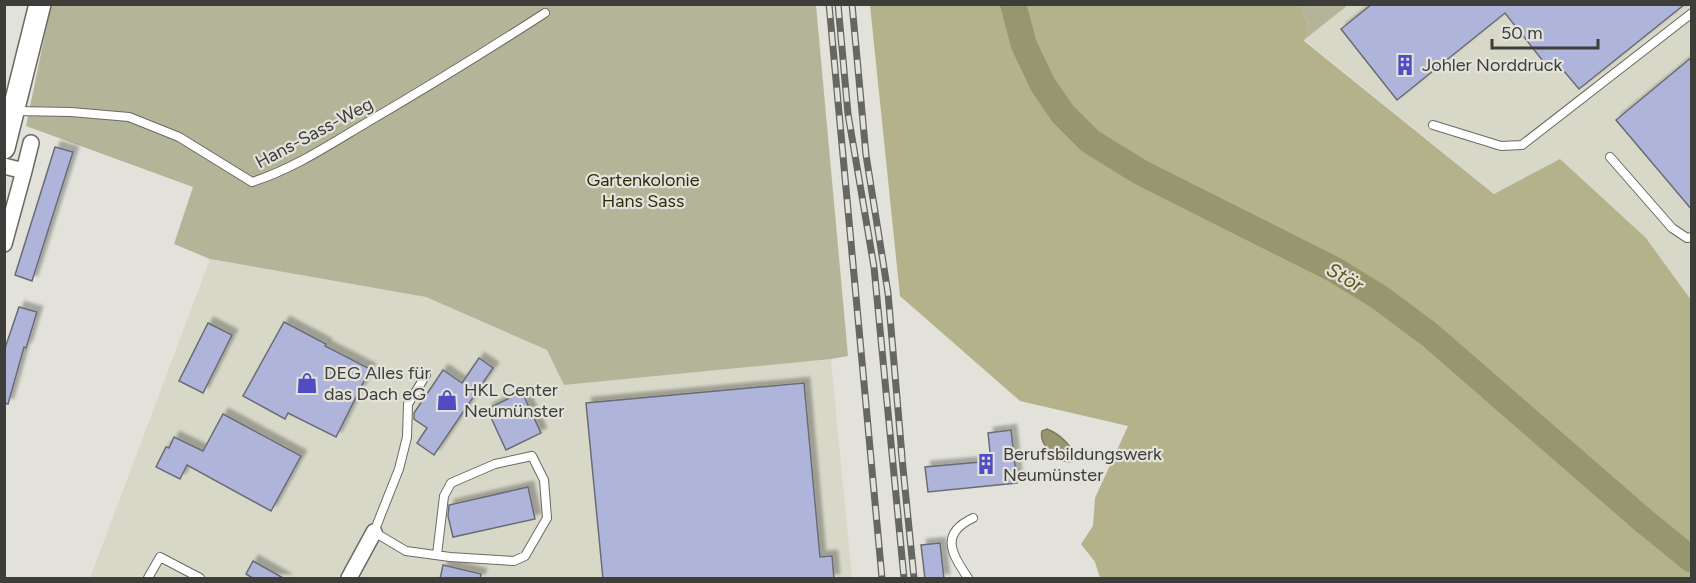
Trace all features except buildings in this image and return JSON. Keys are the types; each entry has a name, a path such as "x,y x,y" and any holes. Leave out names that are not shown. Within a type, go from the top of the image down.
{"street":[{"path":"4,148 40,4"},
{"path":"4,244 31,143"},
{"path":"4,166 24,171"},
{"path":"349,579 374,532"}],"lane":[{"name":"Hans-Sass-Weg","path":"14,111 70,112 129,117 179,137 252,182 272,176 314,154 483,53 545,12"},
{"path":"1432,125 1501,146 1522,145 1692,13"},
{"path":"1610,158 1672,228 1687,238 1692,237"},
{"path":"426,375 408,404 407,437 399,469 374,532 406,551 437,555 514,561 525,556 547,518 544,480 532,456 495,464 451,483 444,496 437,555"},
{"path":"968,579 953,555 951,543 954,532 962,523 973,518"},
{"path":"148,579 160,557 200,579"}],"shaded area":[{"path":"870,5 1300,5 1309,27 1304,41 1494,194 1560,159 1646,238 1691,300 1691,578 1100,578 1095,562 1081,544 1093,526 1095,498 1128,426 1020,401 900,296"},
{"path":"1348,5 1691,5 1691,300 1646,238 1495,194 1304,40"},
{"path":"210,259 426,297 547,350 565,385 831,359 852,578 90,578"},
{"path":"1047,429 1057,434 1069,446 1073,461 1062,460 1046,448 1042,431"}],"green space":[{"name":"Gartenkolonie Hans Sass","path":"51,5 816,5 848,356 564,385 547,350 426,297 210,259 174,244 193,187 26,126"},
{"path":"1300,5 1348,5 1304,40 1309,27"}],"waterway":[{"name":"Stör","path":"1013,4 1024,45 1043,85 1063,114 1090,141 1140,172 1335,270 1379,297 1430,335 1692,560"}],"railway":[{"path":"829,4 882,578"},
{"path":"838,4 848,114 874,267 904,578"},
{"path":"852,4 866,155 888,293 902,456"},
{"path":"901,448 914,578"}],"place":[{"name":"Johler Norddruck","path":"1405,65"},
{"name":"DEG Alles für das Dach eG","path":"307,383"},
{"name":"HKL Center Neumünster","path":"447,400"},
{"name":"Berufsbildungswerk Neumünster","path":"986,464"}]}
